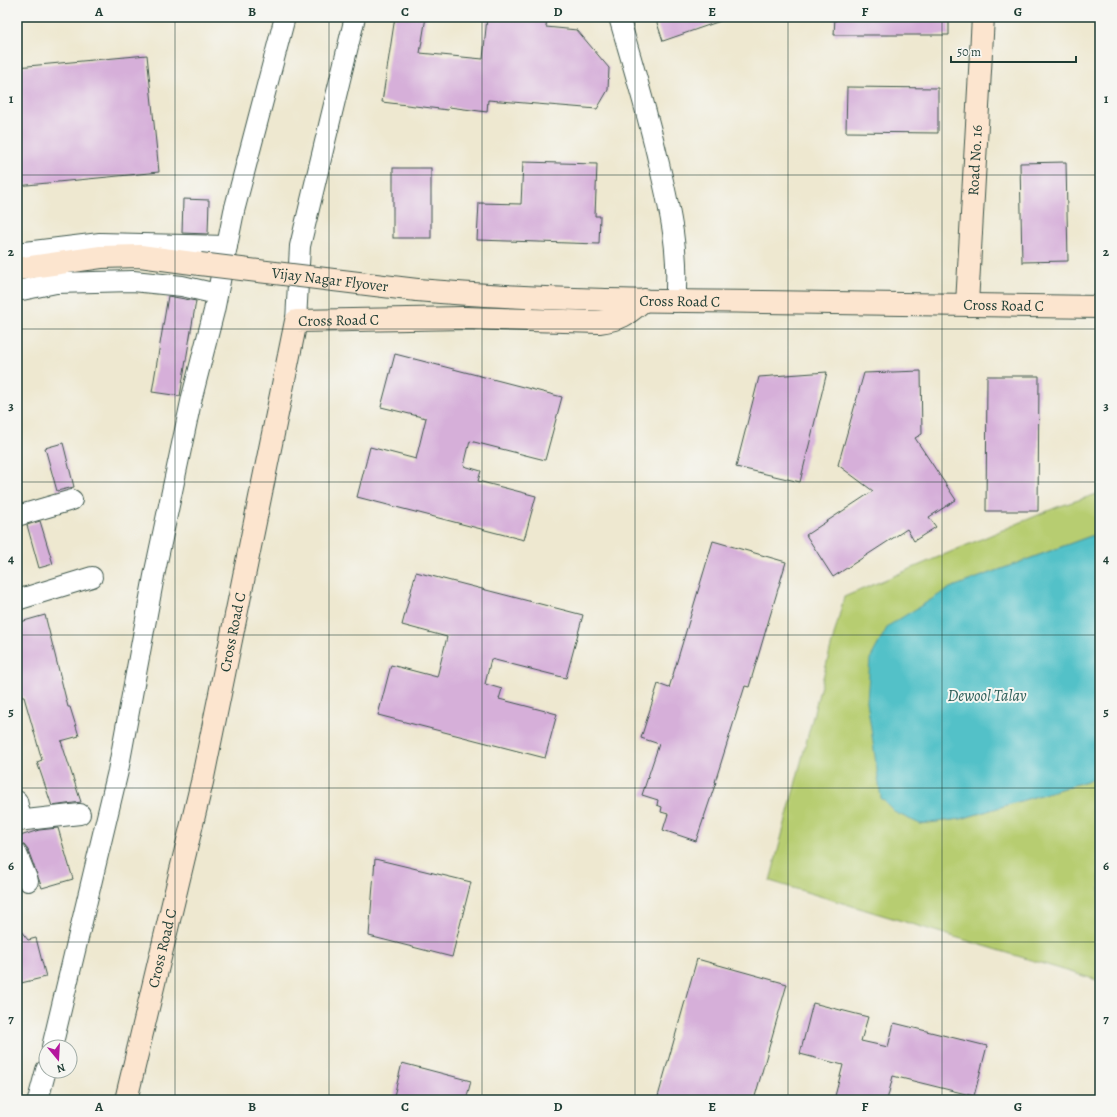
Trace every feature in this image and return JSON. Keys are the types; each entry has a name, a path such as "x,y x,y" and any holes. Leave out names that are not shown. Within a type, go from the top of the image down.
{"street":[{"path":"54,1039 118,771 154,576 192,397 217,294 234,211 285,17"},
{"path":"296,321 300,246 354,17"},
{"path":"619,17 652,133 673,227 677,279 674,302"},
{"name":"Road No. 16","path":"967,304 983,17"},
{"path":"17,253 100,243 227,246"},
{"name":"Vijay Nagar Flyover","path":"17,269 101,257 140,256 254,271 478,295 634,300"},
{"path":"17,291 56,283 133,280 182,286 217,294"},
{"name":"Cross Road C","path":"126,1100 202,782 296,321 464,318 599,322 614,320 624,316 634,300 674,302 967,304 1100,307"},
{"path":"17,516 72,500"},
{"path":"17,600 92,577"},
{"path":"17,801 20,814 17,820"},
{"path":"17,820 80,814"},
{"path":"17,854 28,881"},
{"path":"38,1100 44,1079"}],"green space":[{"path":"1100,493 1100,533 950,588 920,824 961,819 1100,777 1100,981 770,881 844,597 1057,507"}],"water":[{"name":"Dewool Talav","path":"1100,533 1100,777 961,819 920,824 896,813 881,798 867,701 870,659 888,626 950,588"}],"building":[{"path":"395,17 426,17 420,53 483,59 487,17 547,17 546,27 577,30 609,68 608,90 597,109 488,100 487,112 449,107 448,110 382,102"},
{"path":"655,17 726,17 726,19 663,41"},
{"path":"835,17 949,17 949,35 834,35"},
{"path":"147,55 159,172 17,186 17,67"},
{"path":"847,87 938,88 938,133 846,132"},
{"path":"523,162 597,164 595,216 600,216 599,244 477,240 479,203 521,204"},
{"path":"1066,162 1068,261 1022,262 1020,163"},
{"path":"393,168 431,168 431,238 393,238"},
{"path":"183,199 209,200 208,234 182,233"},
{"path":"168,296 196,301 180,396 152,392"},
{"path":"395,354 562,397 545,460 470,441 464,466 481,471 478,481 536,496 524,540 357,497 370,447 416,459 426,418 381,407"},
{"path":"921,371 922,434 915,438 956,500 929,517 936,527 914,541 907,529 833,577 806,535 873,491 838,465 864,373"},
{"path":"827,372 800,482 736,467 759,377"},
{"path":"987,376 1039,376 1038,511 986,511"},
{"path":"63,443 74,487 57,491 45,448"},
{"path":"40,521 53,564 39,568 27,525"},
{"path":"713,541 786,562 749,687 745,686 716,782 696,841 663,830 668,814 661,812 662,807 657,805 658,800 642,795 659,744 641,738 658,684 669,688"},
{"path":"416,572 583,615 566,678 491,659 485,684 502,689 499,699 557,714 545,758 378,715 391,665 437,677 447,637 402,625"},
{"path":"45,615 68,707 70,707 79,736 61,741 81,802 52,806 37,762 42,760 17,677 17,623"},
{"path":"58,828 73,879 42,888 28,850 24,845 17,843 17,837 39,830"},
{"path":"375,859 471,882 452,957 369,936"},
{"path":"17,926 28,940 36,938 46,977 17,984"},
{"path":"697,959 787,984 754,1100 657,1100"},
{"path":"813,1003 868,1017 861,1041 888,1047 894,1023 987,1046 974,1096 893,1076 887,1100 834,1100 843,1065 800,1054"},
{"path":"402,1063 471,1081 466,1100 393,1100"}]}
